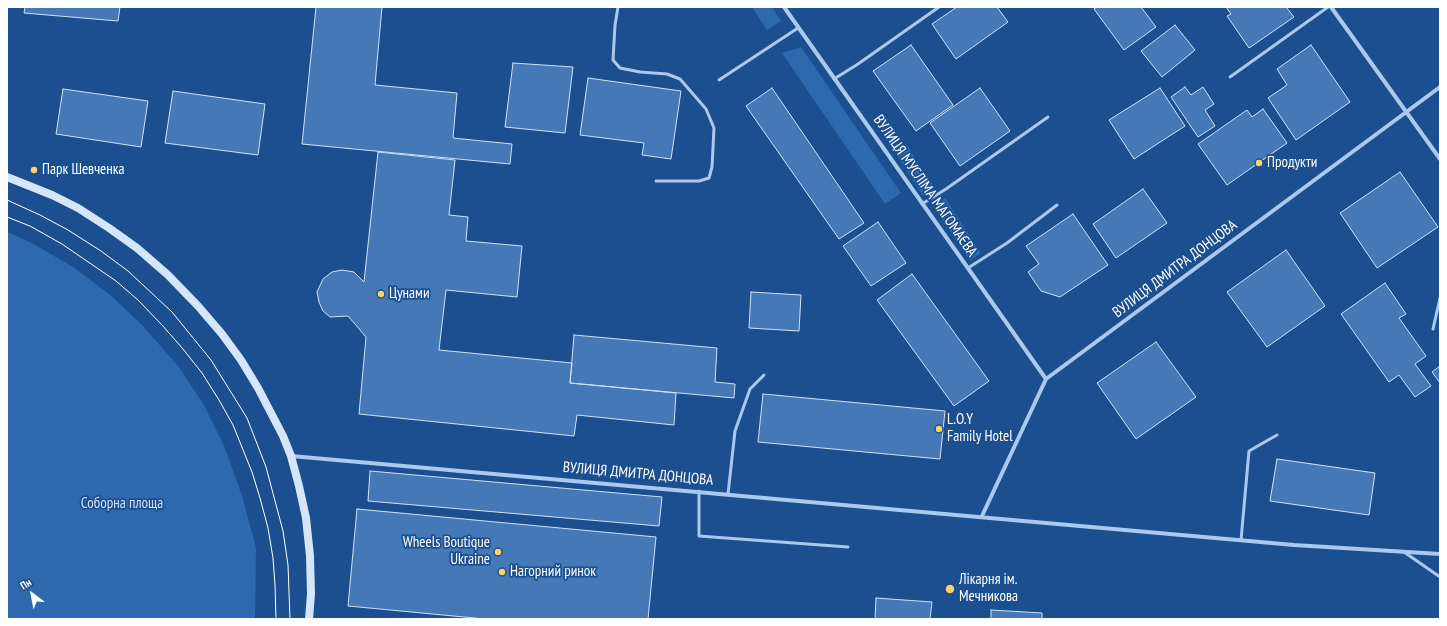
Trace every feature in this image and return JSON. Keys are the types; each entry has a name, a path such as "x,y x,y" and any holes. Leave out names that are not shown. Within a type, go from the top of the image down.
{"main road":[{"path":"7,177 52,195 78,208 137,248 168,275 198,306 222,334 241,360 272,413 283,436 291,456 299,486 310,556 311,594 309,619"}],"street":[{"name":"ВУЛИЦЯ МУСЛІМА МАГОМАЄВА","path":"784,7 1046,379"},
{"path":"1330,7 1440,159"},
{"name":"ВУЛИЦЯ ДМИТРА ДОНЦОВА","path":"982,516 1046,379 1440,87"},
{"name":"ВУЛИЦЯ ДМИТРА ДОНЦОВА","path":"291,456 982,516 1294,545 1440,554"}],"lane":[{"path":"618,7 615,25 613,60 620,68 640,72 667,74 680,79 706,109 714,128 712,167 709,178 699,181 656,181"},
{"path":"834,79 858,64 939,7"},
{"path":"1230,77 1330,7"},
{"path":"719,80 798,28"},
{"path":"922,204 946,189 1048,117"},
{"path":"968,268 1006,243 1057,205"},
{"path":"1433,329 1440,298"},
{"path":"728,494 735,431 750,389 764,376"},
{"path":"1241,540 1249,451 1277,435"},
{"path":"699,491 699,536 848,547"},
{"path":"1403,552 1440,577"}],"green space":[{"path":"752,7 772,7 781,21 767,30"},
{"path":"801,47 901,193 885,204 782,53"},
{"path":"906,144 935,188 923,196 894,151"},
{"path":"945,198 981,253 970,261 933,206"},
{"name":"Соборна площа","path":"7,232 30,242 73,267 109,294 142,325 179,367 204,405 225,448 242,496 256,548 255,619 7,619"}],"building":[{"path":"25,7 120,7 118,21 24,13"},
{"path":"316,7 382,7 375,85 457,93 453,138 512,144 510,164 302,144"},
{"path":"957,7 997,7 1008,22 956,59 932,24"},
{"path":"1097,7 1141,7 1156,27 1124,50 1094,9"},
{"path":"1226,7 1286,7 1294,17 1249,48 1227,16 1231,14"},
{"path":"1175,25 1195,50 1162,77 1141,51"},
{"path":"911,45 953,105 916,131 873,71"},
{"path":"1311,45 1350,102 1296,140 1268,98 1287,85 1277,69"},
{"path":"513,63 573,67 565,133 505,127"},
{"path":"588,78 681,91 671,159 642,155 644,143 580,135"},
{"path":"1185,87 1191,95 1203,87 1214,104 1205,110 1215,126 1198,137 1171,97"},
{"path":"772,88 864,223 839,239 746,106"},
{"path":"980,88 1010,131 960,166 930,123"},
{"path":"1160,88 1185,126 1134,159 1109,120"},
{"path":"63,89 148,101 141,147 56,134"},
{"path":"173,91 265,104 258,155 165,143"},
{"path":"1263,109 1287,143 1227,185 1198,144 1247,110 1252,117"},
{"name":"Цунами","path":"378,152 455,160 449,215 468,217 466,241 522,246 517,297 446,290 439,350 572,363 570,383 676,393 674,425 577,415 574,436 359,414 366,337 348,316 330,317 323,311 317,292 323,279 332,272 342,270 354,272 364,282"},
{"path":"1400,172 1438,227 1377,268 1340,213"},
{"path":"1143,189 1167,223 1116,258 1093,224"},
{"path":"1073,214 1108,265 1060,297 1041,291 1028,272 1039,264 1026,246"},
{"path":"878,222 906,263 871,286 843,246"},
{"path":"1286,250 1325,306 1267,347 1227,292"},
{"path":"912,274 989,381 954,406 877,300"},
{"path":"1385,283 1406,314 1399,318 1426,356 1415,364 1431,386 1415,397 1399,375 1389,382 1341,314"},
{"path":"751,292 801,295 799,331 749,328"},
{"path":"574,335 717,348 715,382 735,384 734,398 570,383"},
{"path":"1156,342 1196,397 1136,439 1097,383"},
{"path":"1440,366 1440,383 1432,372"},
{"path":"763,394 945,411 940,459 758,442"},
{"path":"1277,459 1375,473 1369,515 1270,501"},
{"path":"370,471 662,497 659,526 368,501"},
{"name":"Нагорний ринок","path":"357,509 656,537 648,619 485,619 348,606"},
{"path":"876,598 932,602 930,619 875,619"},
{"path":"991,610 1042,613 1042,619 991,619"}],"tram line":[{"path":"7,200 68,230 101,251 128,271 172,312 211,360 247,418 266,467 283,531 288,565 290,619"},
{"path":"7,217 30,226 62,244 116,281 138,300 162,325 202,373 233,425 252,472 260,498 268,528 273,558 276,619"}],"place":[{"name":"Продукти","path":"1259,163"},
{"name":"Парк Шевченка","path":"34,170"},
{"name":"Цунами","path":"381,294"},
{"name":"L.O.Y Family Hotel","path":"939,429"},
{"name":"Wheels Boutique Ukraine","path":"498,552"},
{"name":"Нагорний ринок","path":"502,572"},
{"name":"Лікарня ім. Мечникова","path":"950,589"}]}
